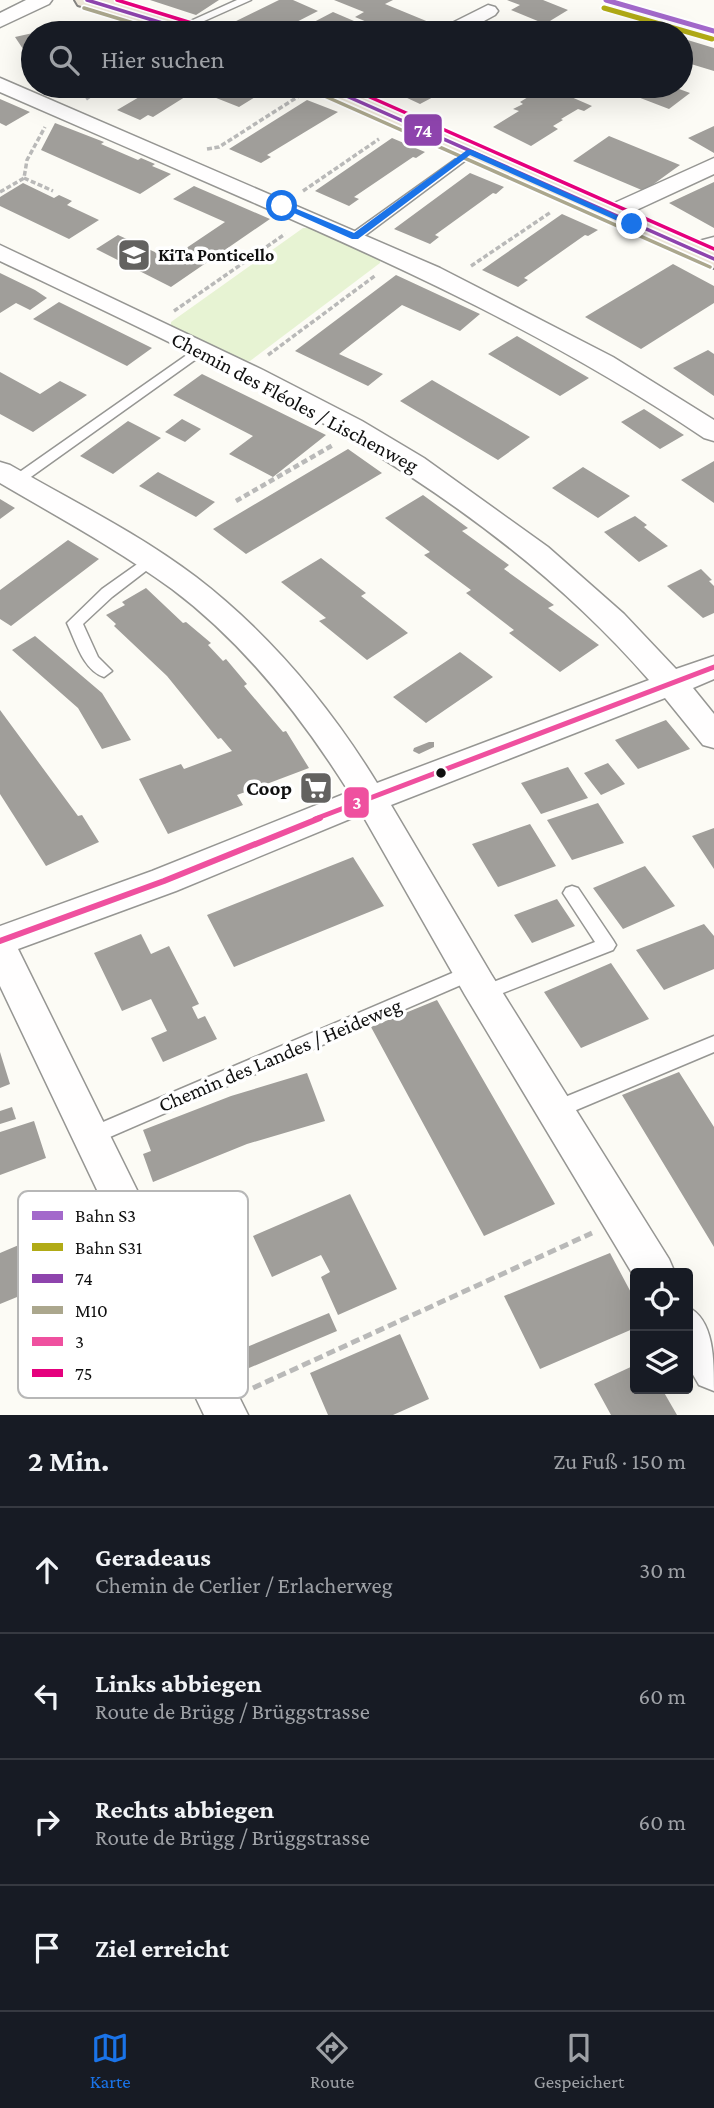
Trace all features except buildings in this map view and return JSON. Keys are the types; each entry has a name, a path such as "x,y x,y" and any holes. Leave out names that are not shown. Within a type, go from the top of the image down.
{"main road":[{"path":"87,0 155,21"},
{"path":"351,98 609,214 707,251"}],"street":[{"path":"0,22 42,0"},
{"path":"469,21 488,11"},
{"path":"0,84 21,93"},
{"path":"33,98 450,280 590,352 714,432"},
{"path":"609,214 714,165"},
{"name":"Chemin des Fléoles / Lischenweg","path":"0,252 247,372 414,464 523,542 589,598 674,684 714,736"},
{"path":"8,476 150,560 236,628 283,679 326,732 368,798 477,983 652,1268"},
{"path":"0,941 164,881 368,798 390,793 714,667"},
{"path":"0,949 116,1191"},
{"path":"690,1331 714,1370"}],"lane":[{"path":"206,21 246,0"},
{"path":"355,237 470,152"},
{"path":"8,476 201,349"},
{"path":"104,671 92,660 75,623 107,593 150,560"},
{"name":"Chemin des Landes / Heideweg","path":"89,1137 477,983 607,945 572,893"},
{"path":"555,1110 714,1044"}],"path":[{"path":"202,150 219,147 314,98"},
{"path":"24,178 27,160 55,107"},
{"path":"282,206 384,136"},
{"path":"24,178 53,191"},
{"path":"0,192 24,178"},
{"path":"450,280 562,205"},
{"path":"153,325 309,218"},
{"path":"247,372 399,257"},
{"path":"236,501 358,431"},
{"path":"248,1397 622,1220"},
{"path":"223,1409 246,1398"}],"green space":[{"path":"303,228 313,228 380,257 380,263 250,361 238,360 171,327 171,322"}],"rail line":[{"name":"S3","path":"606,0 679,21"},
{"name":"S31","path":"604,8 649,21"},
{"name":"S3","path":"693,25 714,31"},
{"name":"S31","path":"693,34 712,39"}],"transit line":[{"name":"74","path":"87,0 156,21"},
{"name":"75","path":"117,0 185,21"},
{"name":"M10","path":"84,8 127,21"},
{"name":"M10","path":"329,98 710,267"},
{"name":"74","path":"351,98 714,259"},
{"name":"75","path":"372,98 714,249"},
{"name":"3","path":"0,941 164,881 368,798 390,793 714,667"}],"place":[{"name":"KiTa Ponticello","path":"134,255"},
{"name":"Coop","path":"316,788"}],"route":[{"path":"282,206 355,237 470,152 632,224"}]}
